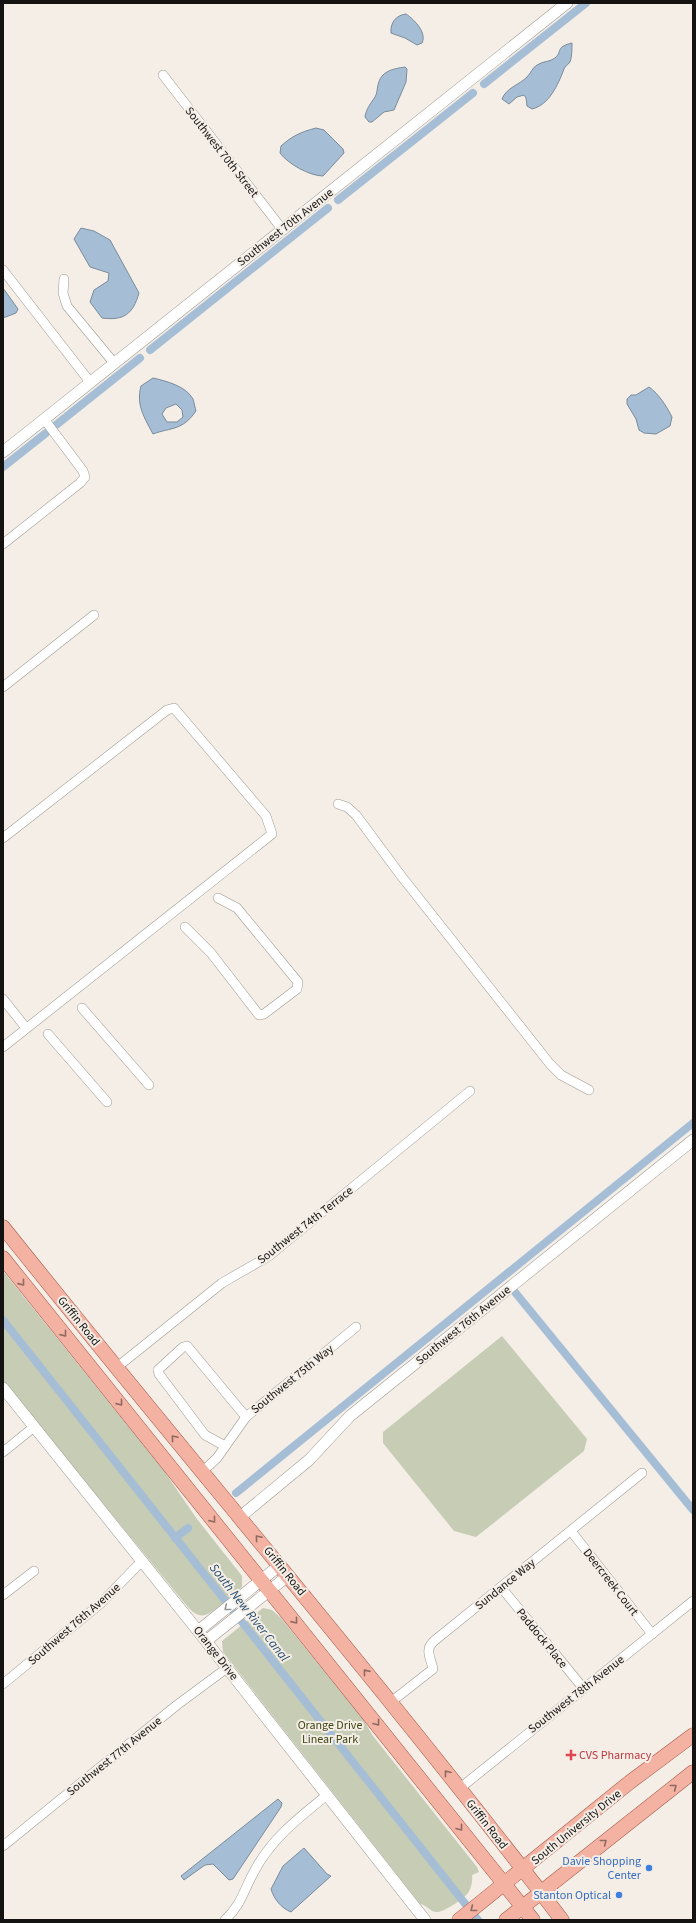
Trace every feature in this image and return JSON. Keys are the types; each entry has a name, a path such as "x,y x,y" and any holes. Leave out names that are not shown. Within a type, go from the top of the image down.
{"main road":[{"name":"Griffin Road","path":"3,1227 116,1368 284,1570 391,1702 562,1920"},
{"name":"Griffin Road","path":"3,1258 533,1920"},
{"path":"86,1362 105,1369 116,1368"},
{"path":"108,1389 118,1386 134,1389"},
{"name":"South University Drive","path":"459,1920 523,1870 630,1782 693,1735"},
{"path":"506,1920 693,1772"}],"street":[{"name":"Southwest 70th Avenue","path":"3,452 282,228 567,3"},
{"name":"Southwest 70th Street","path":"162,75 282,228"},
{"path":"3,270 90,382"},
{"path":"64,279 63,293 67,306 114,363"},
{"path":"3,544 80,484 85,477 83,471 44,419"},
{"path":"3,687 94,615"},
{"path":"3,838 167,710 174,708 266,816 272,834 3,1047"},
{"path":"338,804 347,807 356,815 402,877 550,1064 561,1074 589,1090"},
{"path":"186,927 211,953 259,1015 264,1014 297,988 298,982 237,908 218,898"},
{"path":"3,999 26,1028"},
{"path":"82,1008 149,1086"},
{"path":"48,1034 107,1102"},
{"name":"Southwest 74th Terrace","path":"116,1368 222,1283 269,1256 470,1091"},
{"name":"Southwest 76th Avenue","path":"240,1517 309,1460 350,1416 693,1140"},
{"name":"Southwest 75th Way","path":"202,1472 217,1458 246,1417 356,1327"},
{"path":"225,1446 205,1435 158,1374 158,1370 183,1347 187,1346 246,1417"},
{"name":"Orange Drive","path":"3,1388 198,1630 425,1920"},
{"path":"3,1452 34,1427"},
{"name":"Sundance Way","path":"391,1702 433,1669 428,1651 430,1645 642,1473"},
{"name":"Deercreek Court","path":"571,1531 652,1634"},
{"name":"Southwest 76th Avenue","path":"3,1684 100,1604 142,1561"},
{"path":"3,1595 34,1570"},
{"path":"206,1641 251,1605 266,1585 284,1570"},
{"path":"198,1630 243,1595 266,1585"},
{"name":"Paddock Place","path":"501,1587 583,1688"},
{"name":"Southwest 78th Avenue","path":"459,1789 693,1601"},
{"name":"Southwest 77th Avenue","path":"3,1846 177,1705 228,1668"},
{"path":"225,1920 232,1914 244,1894 254,1870 270,1847 289,1826 328,1795"}],"green space":[{"path":"3,1271 164,1471 197,1519 242,1576 242,1587 213,1611 208,1614 201,1615 196,1614 187,1606 3,1381"},
{"path":"502,1336 587,1439 584,1451 476,1537 454,1531 383,1443 383,1432"},
{"name":"Orange Drive Linear Park","path":"263,1608 272,1610 281,1618 363,1719 373,1736 477,1867 479,1872 472,1875 472,1884 468,1893 453,1905 436,1912 420,1904 223,1652 222,1641"}],"water":[{"path":"406,14 422,31 422,43 417,45 405,38 391,33 394,20 399,16"},
{"path":"572,43 572,55 570,62 564,68 552,94 538,107 532,109 527,106 524,95 517,97 509,104 502,99 506,92 527,77 535,66 555,58 563,46"},
{"path":"405,67 407,69 406,82 394,110 384,112 372,122 369,122 365,117 369,106 376,96 379,80 384,74 392,70"},
{"path":"316,128 324,130 343,149 344,153 323,176 312,174 300,169 288,161 280,153 281,146 293,137"},
{"path":"81,228 94,231 110,240 139,293 134,306 122,317 110,319 102,318 90,302 94,290 108,281 109,273 90,267 74,239"},
{"path":"3,288 18,309 16,313 3,318"},
{"path":"153,378 181,387 190,394 196,411 186,422 181,425 153,434 140,405 141,386","holes":["176,404 182,410 183,417 177,422 167,422 162,414 166,408"]},
{"path":"649,387 659,397 672,417 670,426 656,434 644,433 639,430 636,419 627,404 627,399 631,395 636,395"},
{"path":"278,1799 282,1803 281,1807 233,1879 229,1880 213,1864 205,1865 184,1880 181,1876"},
{"path":"304,1848 327,1874 331,1876 291,1912 278,1903 271,1889 283,1866"}],"waterway":[{"path":"484,84 586,3"},
{"path":"338,200 473,93"},
{"path":"150,350 328,208"},
{"path":"56,425 140,358"},
{"path":"3,467 46,433"},
{"path":"236,1493 693,1123"},
{"path":"514,1291 693,1510"},
{"name":"South New River Canal","path":"3,1320 478,1920"},
{"path":"175,1538 188,1528"}],"place":[{"name":"CVS Pharmacy","path":"571,1755"},
{"name":"Davie Shopping Center","path":"649,1868"},
{"name":"Stanton Optical","path":"619,1895"}]}
